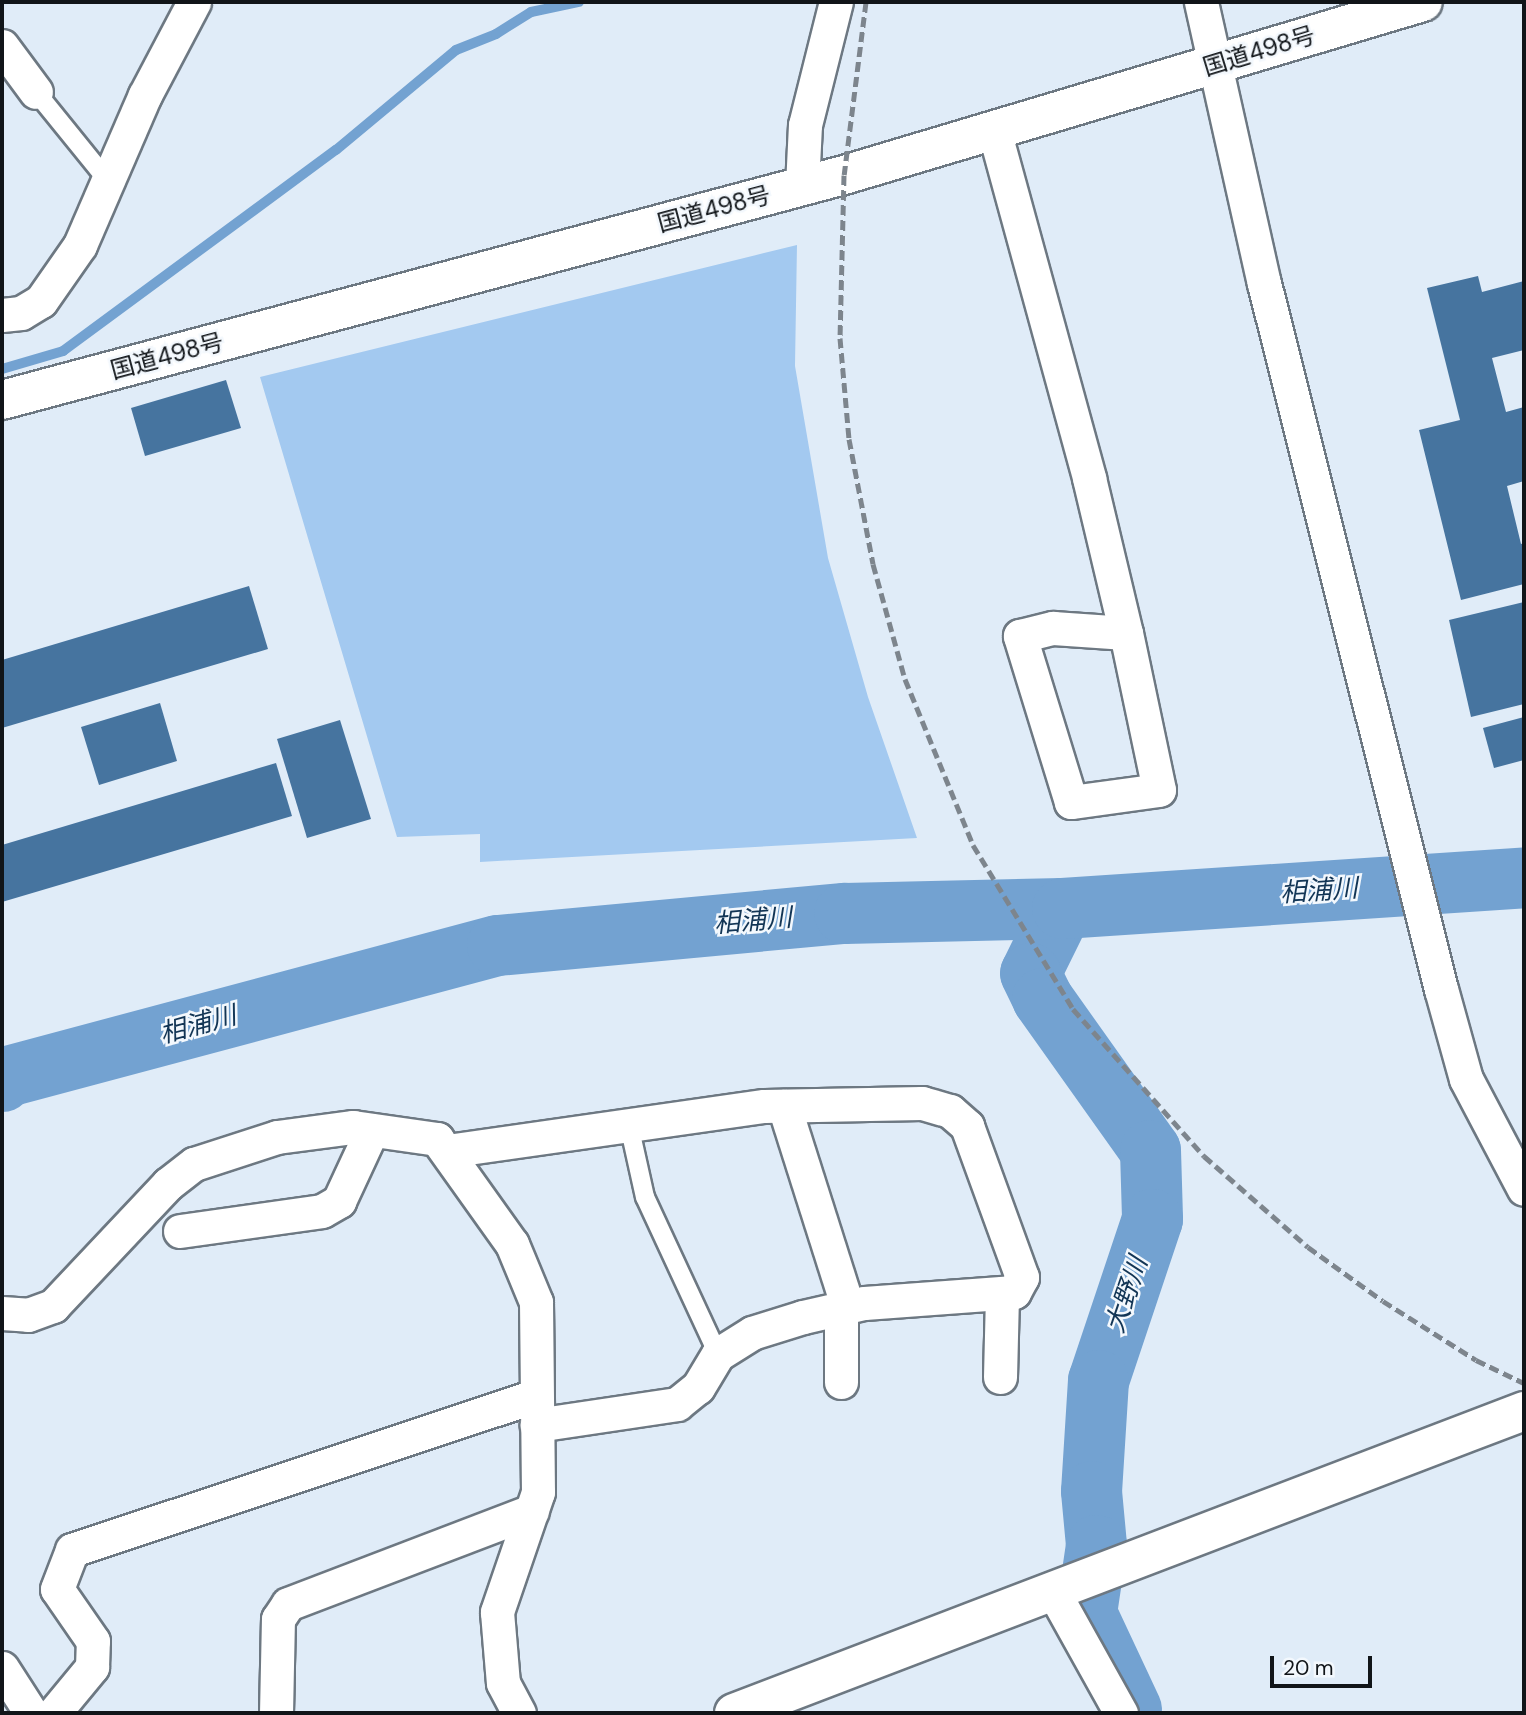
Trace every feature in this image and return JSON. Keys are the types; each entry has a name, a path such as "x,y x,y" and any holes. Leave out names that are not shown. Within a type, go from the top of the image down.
{"main road":[{"name":"国道498号","path":"2,400 802,186 1423,2"},
{"path":"734,1713 1524,1411"}],"street":[{"path":"2,314 21,313 41,301 80,246 145,94 194,2"},
{"path":"802,186 805,125 836,2"},
{"path":"1201,2 1217,63 1264,284 1441,989 1466,1079 1524,1189"},
{"path":"2,46 36,92"},
{"path":"994,130 1089,478 1126,633 1159,790 1071,802 1020,636 1053,628 1126,633"},
{"path":"54,1713 92,1667 93,1641 57,1588 72,1550 537,1410 677,1404 698,1387 718,1354 752,1333 844,1306 1014,1292 1022,1277 967,1126 950,1111 922,1103 784,1106 447,1151"},
{"path":"784,1106 844,1306 842,1382"},
{"path":"4,1315 29,1315 53,1306 169,1184 194,1164 276,1138 353,1127 437,1139 512,1244 536,1302 538,1492 497,1612 503,1683 519,1713"},
{"path":"180,1231 322,1211 339,1201 372,1130"},
{"path":"1001,1377 1002,1293"},
{"path":"276,1713 278,1619 288,1604 532,1511"},
{"path":"1053,1591 1121,1713"},
{"path":"2,1668 32,1713"}],"lane":[{"path":"36,92 108,181"},
{"path":"629,1125 645,1197 718,1354"}],"shaded area":[{"path":"797,245 795,366 828,558 868,697 917,838 480,862 480,834 397,837 260,377"}],"building":[{"path":"1478,276 1482,292 1524,281 1524,350 1492,358 1506,412 1524,407 1524,481 1507,486 1521,544 1524,543 1524,584 1461,600 1419,430 1460,420 1427,288"},
{"path":"226,380 241,428 145,456 131,408"},
{"path":"249,586 268,649 2,728 2,660"},
{"path":"1524,602 1524,704 1471,717 1449,620"},
{"path":"160,703 177,761 99,785 81,727"},
{"path":"1524,717 1524,760 1494,768 1483,728"},
{"path":"340,720 371,819 307,838 277,739"},
{"path":"276,763 292,816 2,902 2,845"}],"waterway":[{"path":"2,369 63,351 336,150 456,50 496,34 531,12 579,2"},
{"name":"相浦川","path":"2,1081 7,1076 497,945 844,913 1062,908 1524,877"},
{"name":"大野川","path":"1062,908 1030,973 1042,998 1150,1150 1152,1219 1098,1380 1091,1491 1096,1545 1086,1613 1131,1709"},
{"name":"相浦川","path":"2,1075 7,1076"}],"railway":[{"path":"866,2 844,175 840,338 849,439 873,564 905,679 973,845 1073,1009 1204,1156 1308,1247 1383,1301 1476,1360 1524,1383"}]}
